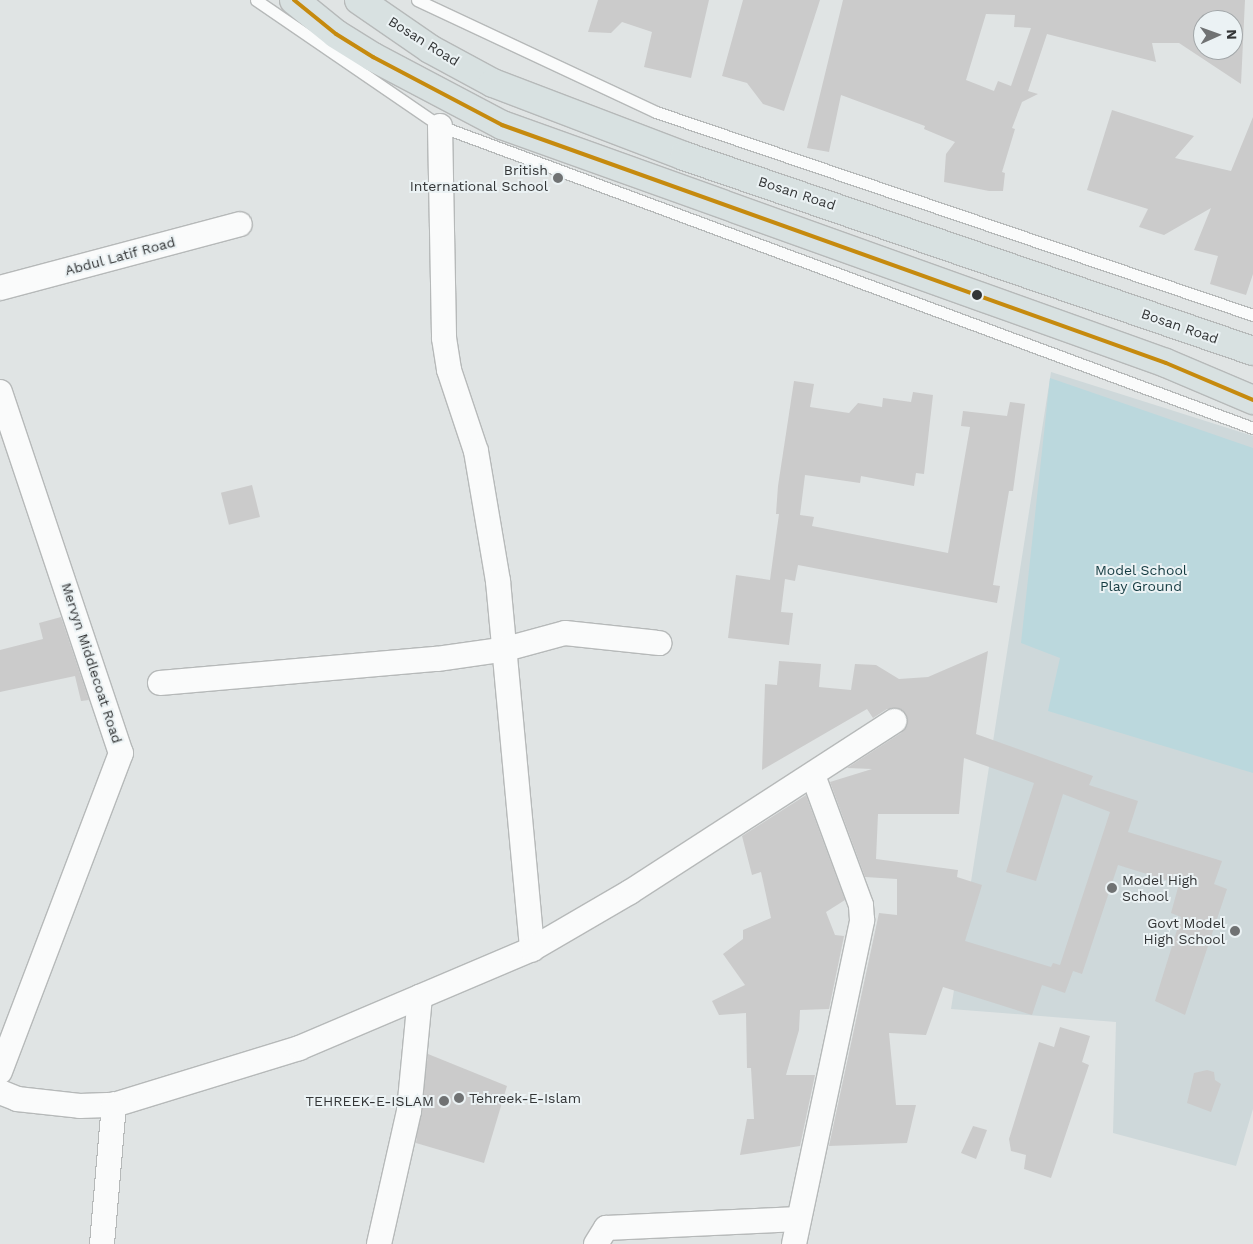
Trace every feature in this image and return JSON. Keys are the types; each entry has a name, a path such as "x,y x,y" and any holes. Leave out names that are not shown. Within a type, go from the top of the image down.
{"main road":[{"path":"294,0 351,43 502,125 1157,360 1253,400"},
{"name":"Bosan Road","path":"358,0 430,49 493,82 684,156 1253,351"}],"street":[{"path":"440,126 444,338 449,370 476,451 506,649 532,949"},
{"name":"Abdul Latif Road","path":"0,288 240,224"},
{"name":"Mervyn Middlecoat Road","path":"0,392 121,753 0,1072"},
{"path":"160,682 437,659 506,649 565,633 659,643"},
{"path":"0,1092 18,1099 80,1106 114,1105 299,1048 532,949 630,892 894,721"},
{"path":"794,1244 862,920 861,905 812,775"},
{"path":"379,1244 409,1111 420,997"},
{"path":"102,1244 114,1105"},
{"path":"596,1244 606,1228 799,1219"}],"lane":[{"path":"256,0 440,126 1253,428"},
{"path":"417,0 656,112 1253,315"}],"shaded area":[{"name":"Model High School","path":"1051,372 1253,436 1253,1109 1236,1166 1113,1133 1116,1022 951,1009"}],"green space":[{"name":"Model School Play Ground","path":"1050,378 1253,448 1253,773 1048,711 1060,658 1021,643"}],"building":[{"path":"598,0 709,0 691,78 644,67 652,32 622,22 611,33 588,32"},
{"path":"743,0 820,0 784,111 763,104 747,83 722,76"},
{"path":"843,0 1245,0 1243,42 1243,10 1193,10 1193,52 1179,43 1152,43 1156,62 1047,34 1028,91 1038,94 1022,102 1012,128 1015,129 1002,172 1005,173 1003,191 989,191 944,182 946,154 955,142 924,129 925,126 841,95 829,152 807,148","holes":["986,14 1015,15 1014,27 1031,28 1011,86 998,81 994,91 966,80"]},
{"path":"1205,60 1242,60 1241,84"},
{"path":"1112,110 1194,136 1175,158 1231,171 1253,117 1253,274 1246,295 1210,284 1218,256 1194,250 1211,208 1164,235 1139,227 1148,209 1087,190"},
{"path":"794,381 814,384 810,407 849,413 858,403 882,407 883,398 911,402 913,392 933,395 924,474 916,473 914,486 861,476 860,483 805,475 800,515 814,517 812,526 948,553 970,427 961,426 963,411 1007,416 1010,402 1025,404 1013,491 1009,491 993,585 1000,586 997,603 798,565 795,581 785,579 781,612 793,613 789,645 728,638 736,575 770,580 779,514 776,514 778,486"},
{"path":"252,485 260,517 229,525 221,493"},
{"path":"61,617 89,700 81,701 75,676 0,692 0,650 43,639 39,623"},
{"path":"988,651 976,734 1093,776 1089,785 1138,801 1128,832 1222,861 1214,884 1227,889 1185,1015 1155,1001 1181,917 1171,913 1179,884 1118,865 1082,974 1073,971 1065,993 1042,985 1032,1015 943,987 926,1035 889,1033 896,1105 916,1105 907,1143 829,1146 879,913 897,915 897,879 865,877 830,782 872,769 847,768 901,733 908,720 900,709 887,709 873,718 867,709 762,770 765,684 777,685 779,661 821,664 819,687 851,690 855,664 876,665 899,679 928,677","holes":["964,758 1034,783 1006,872 1036,881 1063,794 1110,812 1060,965 1053,963 1051,967 965,941 982,885 957,877 958,870 876,859 878,814 959,814"]},
{"path":"806,795 845,900 826,912 835,935 844,936 829,1009 800,1010 799,1030 786,1075 815,1075 800,1146 740,1155 747,1119 754,1119 751,1068 747,1068 746,1013 719,1015 712,1001 745,985 723,954 743,939 743,930 771,918 761,872 752,875 742,836"},
{"path":"1060,1027 1090,1036 1082,1062 1089,1065 1051,1178 1024,1169 1026,1155 1011,1151 1009,1139 1039,1042 1054,1047"},
{"name":"Tehreek-E-Islam","path":"428,1054 507,1086 484,1163 416,1143"},
{"path":"1207,1070 1214,1072 1215,1080 1221,1084 1211,1112 1187,1103 1194,1073"},
{"path":"973,1126 987,1130 976,1159 961,1153"}],"transit line":[{"path":"294,0 336,34 373,57 502,125 1166,363 1253,400"}],"place":[{"name":"British International School","path":"558,178"},
{"name":"Model High School","path":"1112,888"},
{"name":"Govt Model High School","path":"1235,931"},
{"name":"Tehreek-E-Islam","path":"459,1098"},
{"name":"TEHREEK-E-ISLAM","path":"444,1101"}]}
